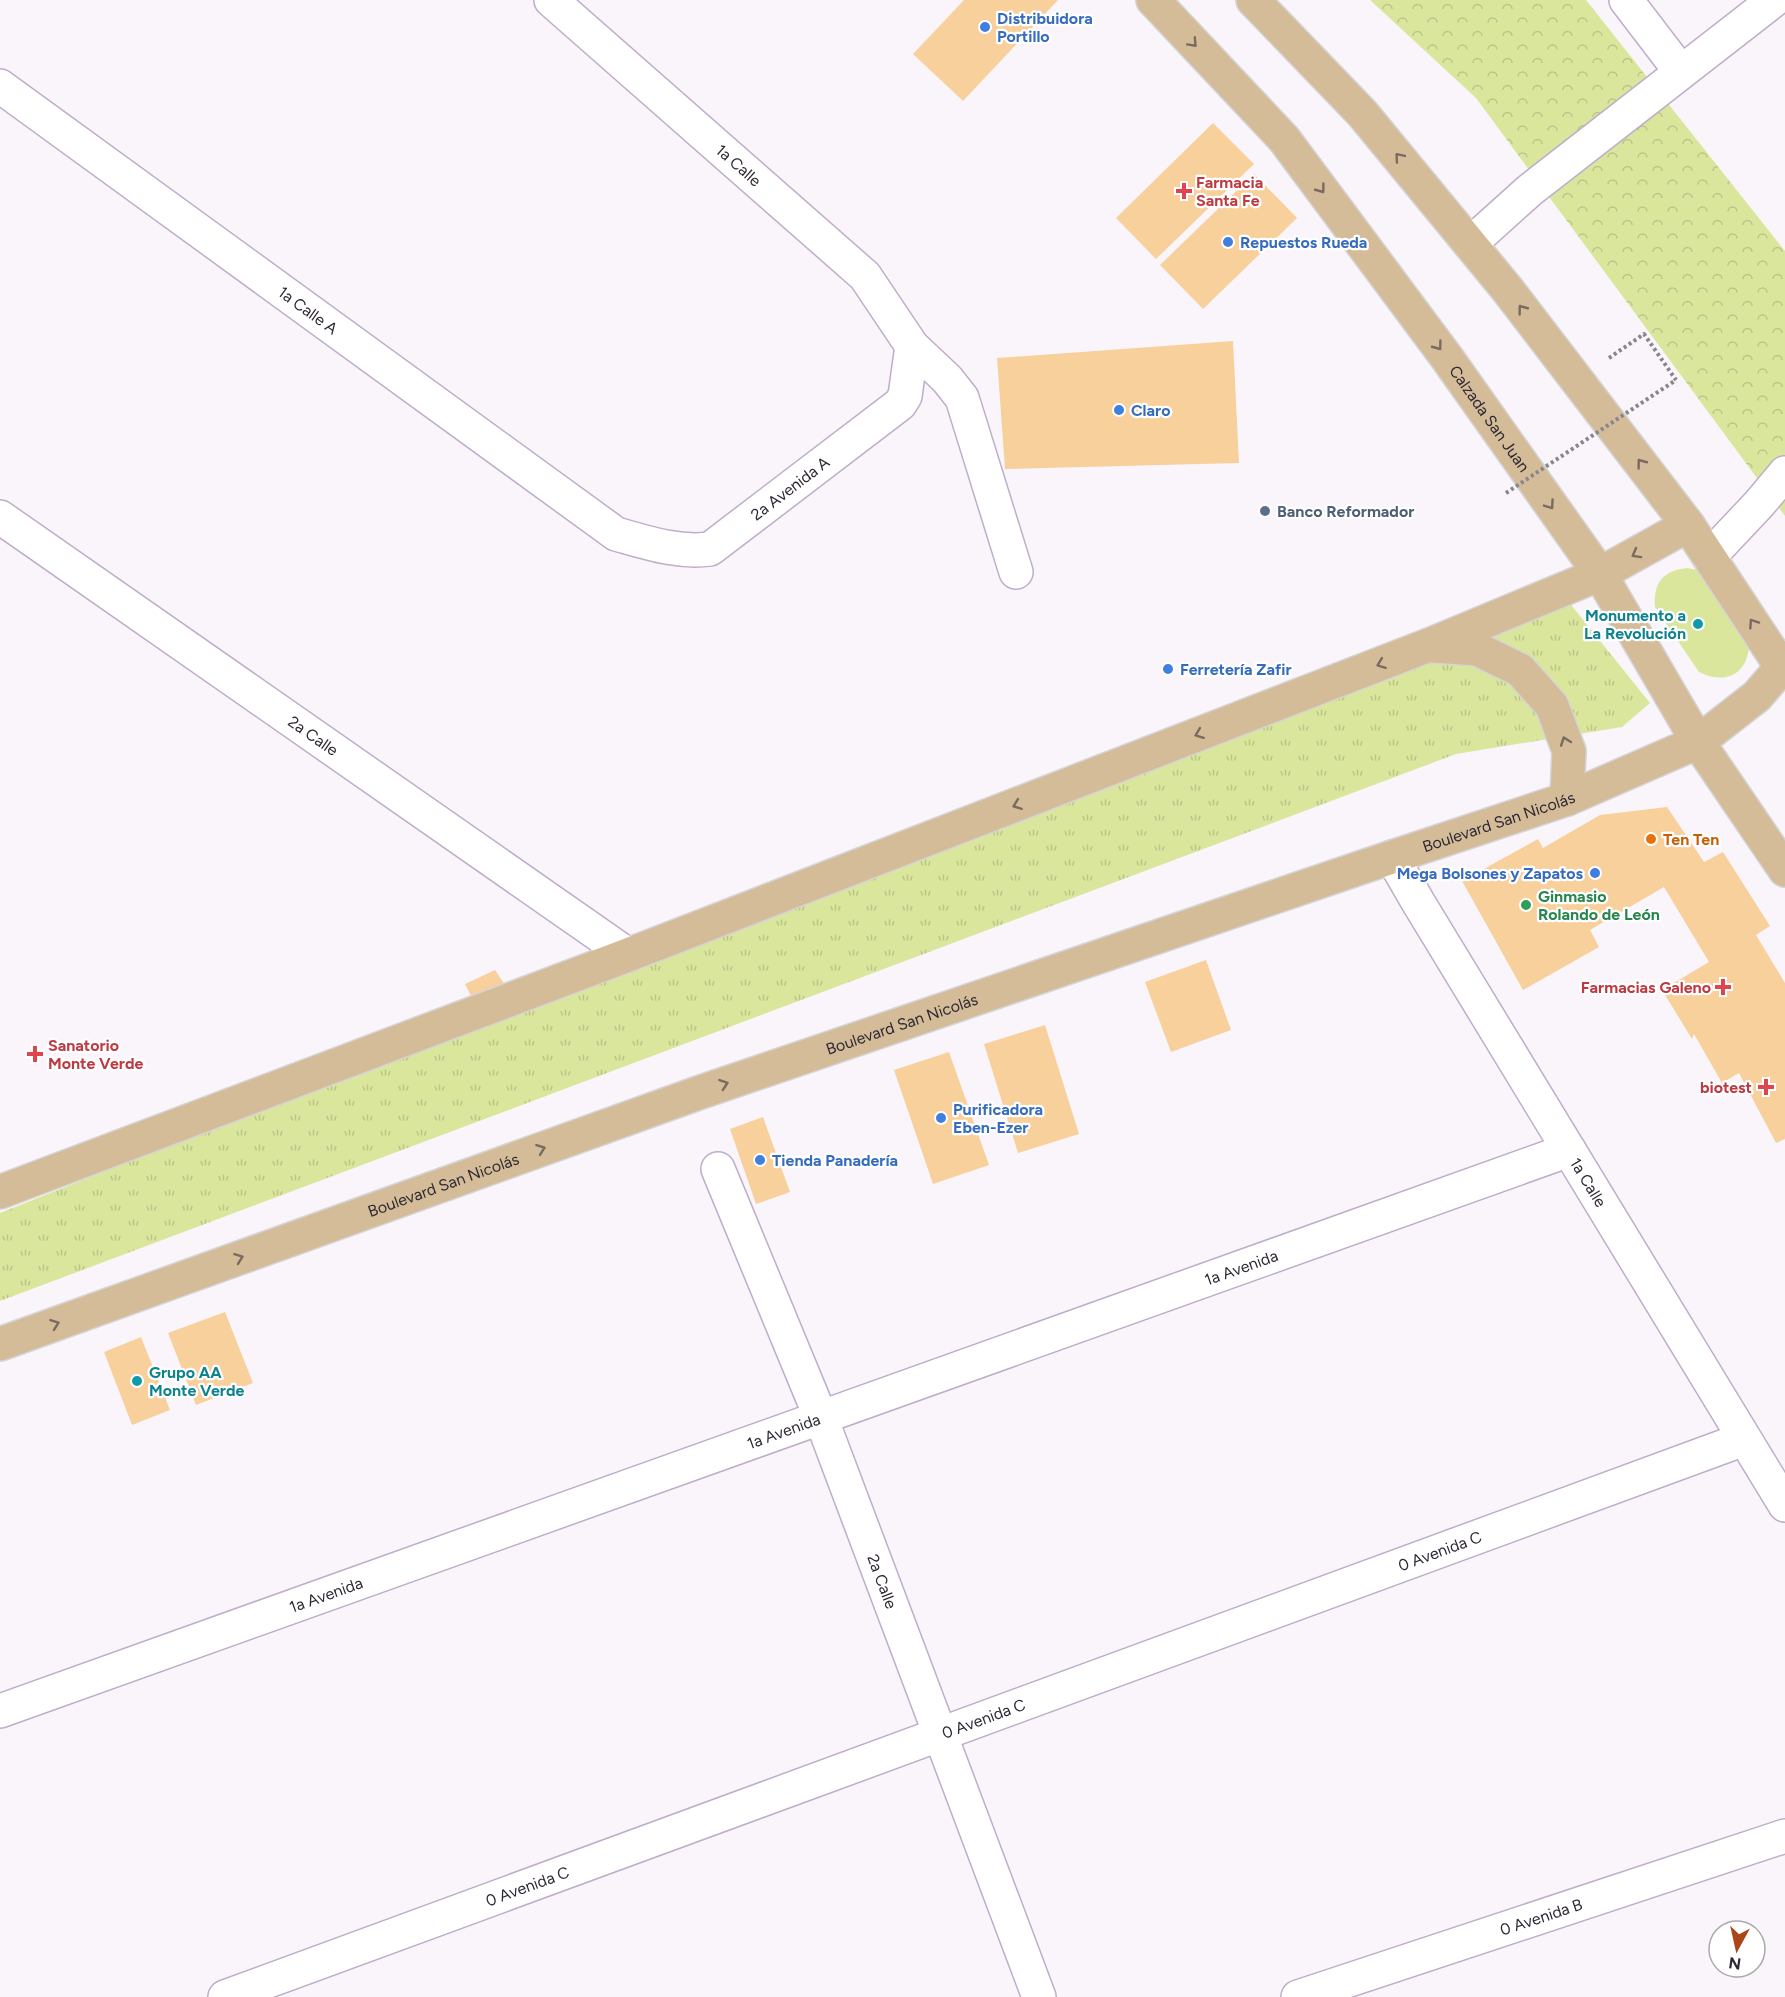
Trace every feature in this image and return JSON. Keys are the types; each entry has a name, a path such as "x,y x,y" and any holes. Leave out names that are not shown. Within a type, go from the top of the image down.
{"main road":[{"name":"Calzada San Juan","path":"1153,0 1284,139 1447,358 1600,574 1698,742 1785,870"},
{"path":"1253,0 1362,113 1514,298 1688,525 1784,668"},
{"path":"0,1192 628,955 1429,645 1600,574 1688,525"},
{"path":"1429,645 1477,649 1520,670 1552,706 1569,751 1568,799"},
{"name":"Boulevard San Nicolás","path":"0,1344 701,1092 1392,856 1568,799 1698,742 1757,696 1784,668"}],"street":[{"name":"1a Calle","path":"550,0 865,276 912,346 948,379 962,398 1017,572"},
{"path":"1626,0 1681,72"},
{"path":"1470,244 1530,190 1774,0"},
{"name":"1a Calle A","path":"0,86 616,534"},
{"name":"2a Avenida A","path":"616,534 668,549 693,551 710,549 900,404 904,396 912,346"},
{"path":"1708,557 1785,473"},
{"name":"2a Calle","path":"0,517 628,955"},
{"name":"1a Calle","path":"1392,856 1785,1505"},
{"name":"1a Avenida","path":"0,1711 1569,1150"},
{"name":"2a Calle","path":"718,1169 821,1418 1039,1997"},
{"name":"0 Avenida C","path":"225,1997 1744,1439"},
{"name":"0 Avenida B","path":"1298,1997 1785,1836"}],"path":[{"path":"1506,493 1676,380 1644,334"}],"green space":[{"path":"1370,0 1586,0 1785,251 1785,516 1476,98"},
{"path":"1679,569 1697,570 1706,576 1749,640 1746,661 1735,674 1719,678 1699,672 1655,607 1656,591 1661,579"},
{"path":"1560,591 1650,703 1622,727 1456,754 0,1301 0,1213"}],"building":[{"name":"Distribuidora Portillo","path":"964,0 1058,0 963,101 913,54"},
{"name":"Farmacia Santa Fe","path":"1213,123 1254,164 1156,259 1116,218"},
{"name":"Repuestos Rueda","path":"1254,174 1297,218 1203,309 1160,265"},
{"name":"Claro","path":"1233,341 1239,463 1005,469 997,358"},
{"path":"1667,807 1704,862 1723,852 1770,926 1756,935 1785,983 1785,1139 1776,1143 1739,1073 1722,1083 1694,1034 1692,1039 1662,990 1709,962 1664,887 1590,930 1599,947 1523,990 1462,881 1538,839 1543,848 1600,815"},
{"path":"1206,960 1231,1030 1171,1052 1145,982"},
{"path":"495,970 507,988 474,1002 465,984"},
{"path":"1045,1025 1079,1134 1018,1153 984,1044"},
{"name":"Purificadora Eben-Ezer","path":"949,1052 989,1165 933,1184 894,1070"},
{"name":"Tienda Panadería","path":"763,1117 790,1192 756,1204 730,1129"},
{"path":"225,1312 253,1383 196,1405 168,1333"},
{"name":"Grupo AA Monte Verde","path":"141,1337 170,1410 132,1425 104,1352"}],"place":[{"name":"Distribuidora Portillo","path":"985,27"},
{"name":"Farmacia Santa Fe","path":"1184,191"},
{"name":"Repuestos Rueda","path":"1228,242"},
{"name":"Claro","path":"1119,410"},
{"name":"Banco Reformador","path":"1265,511"},
{"name":"Monumento a La Revolución","path":"1698,624"},
{"name":"Ferretería Zafir","path":"1168,669"},
{"name":"Ten Ten","path":"1651,839"},
{"name":"Mega Bolsones y Zapatos","path":"1595,873"},
{"name":"Ginmasio Rolando de León","path":"1526,905"},
{"name":"Farmacias Galeno","path":"1723,987"},
{"name":"Sanatorio Monte Verde","path":"35,1054"},
{"name":"biotest","path":"1766,1087"},
{"name":"Purificadora Eben-Ezer","path":"941,1118"},
{"name":"Tienda Panadería","path":"760,1160"},
{"name":"Grupo AA Monte Verde","path":"137,1381"}]}
